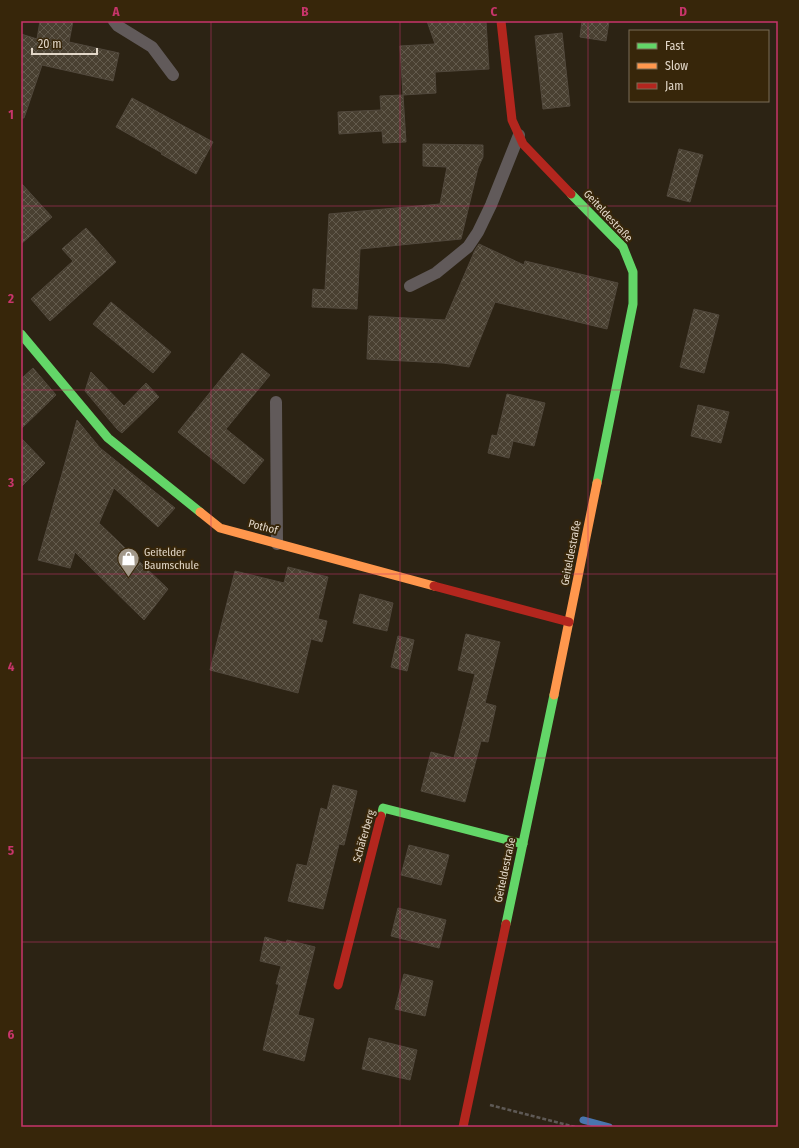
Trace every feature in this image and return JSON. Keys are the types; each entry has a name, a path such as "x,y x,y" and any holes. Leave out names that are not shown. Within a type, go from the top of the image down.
{"street":[{"name":"Geiteldestraße","path":"463,1127 569,622 633,304 633,272 623,247 523,144 512,120 501,21"},
{"name":"Pothof","path":"21,334 108,438 220,528 569,622"},
{"name":"Schäferberg","path":"338,985 383,808 523,844"}],"lane":[{"path":"114,21 118,26 152,47 173,75"},
{"path":"410,286 436,273 468,247 478,232 491,205 519,135"},
{"path":"276,402 277,544"}],"path":[{"path":"469,1100 575,1127"}],"building":[{"path":"40,21 73,21 69,42 119,53 113,81 42,65 24,118 21,118 21,34 37,39"},
{"path":"427,21 486,22 489,69 435,72 436,93 403,95 400,46 435,44"},
{"path":"582,21 609,21 606,41 580,37"},
{"path":"562,33 570,106 543,109 535,36"},
{"path":"403,95 406,142 383,143 382,131 339,134 338,112 381,110 380,96"},
{"path":"132,98 213,142 196,174 116,127"},
{"path":"423,144 483,145 483,157 478,168 461,239 360,249 357,309 312,307 313,289 325,290 329,214 440,204 447,167 423,166"},
{"path":"679,149 703,155 690,202 667,196"},
{"path":"21,183 52,217 21,244"},
{"path":"86,228 116,262 50,321 31,299 73,261 62,249"},
{"path":"479,244 524,265 525,261 618,283 607,329 495,302 469,367 443,363 367,359 369,316 445,320 475,250"},
{"path":"111,302 171,352 153,373 93,324"},
{"path":"694,309 719,315 704,373 680,367"},
{"path":"242,353 270,375 226,429 264,460 244,484 178,432"},
{"path":"33,368 56,395 21,429 21,379"},
{"path":"91,372 124,406 146,383 159,397 122,433 85,391"},
{"path":"507,394 545,403 534,446 513,441 509,458 488,453 492,435 497,436"},
{"path":"698,405 729,412 721,443 691,436"},
{"path":"77,420 100,448 175,508 158,527 114,488 99,523 168,589 144,620 75,552 70,568 38,560"},
{"path":"21,438 45,463 21,487"},
{"path":"288,567 328,577 318,619 327,621 322,642 311,639 298,693 210,670 235,571 284,583"},
{"path":"360,594 393,603 387,631 353,623"},
{"path":"466,634 500,642 485,703 496,706 488,742 481,741 465,802 421,791 431,752 454,758 475,674 458,670"},
{"path":"398,636 414,640 407,671 391,667"},
{"path":"333,785 357,791 344,845 339,844 323,909 288,901 297,864 307,866 321,808 327,810"},
{"path":"409,845 449,855 441,885 401,875"},
{"path":"398,908 446,920 439,948 391,936"},
{"path":"265,937 286,943 287,940 315,947 298,1015 314,1019 304,1061 263,1050 279,984 276,984 281,966 260,961"},
{"path":"404,974 433,981 425,1016 395,1009"},
{"path":"369,1038 417,1050 410,1080 362,1069"}],"waterway":[{"path":"583,1120 609,1127"}],"traffic: fast":[{"path":"571,194 623,247 633,272 633,304 597,483"},
{"path":"21,334 108,438 200,512"},
{"path":"506,924 554,695"},
{"path":"381,816 383,808 523,844"}],"traffic: slow":[{"path":"554,695 597,483"},
{"path":"200,512 220,528 434,586"}],"traffic: jam":[{"path":"501,21 512,120 523,144 571,194"},
{"path":"434,586 569,622"},
{"path":"338,985 381,816"},
{"path":"463,1127 506,924"}],"place":[{"name":"Geitelder Baumschule","path":"129,578"}]}
